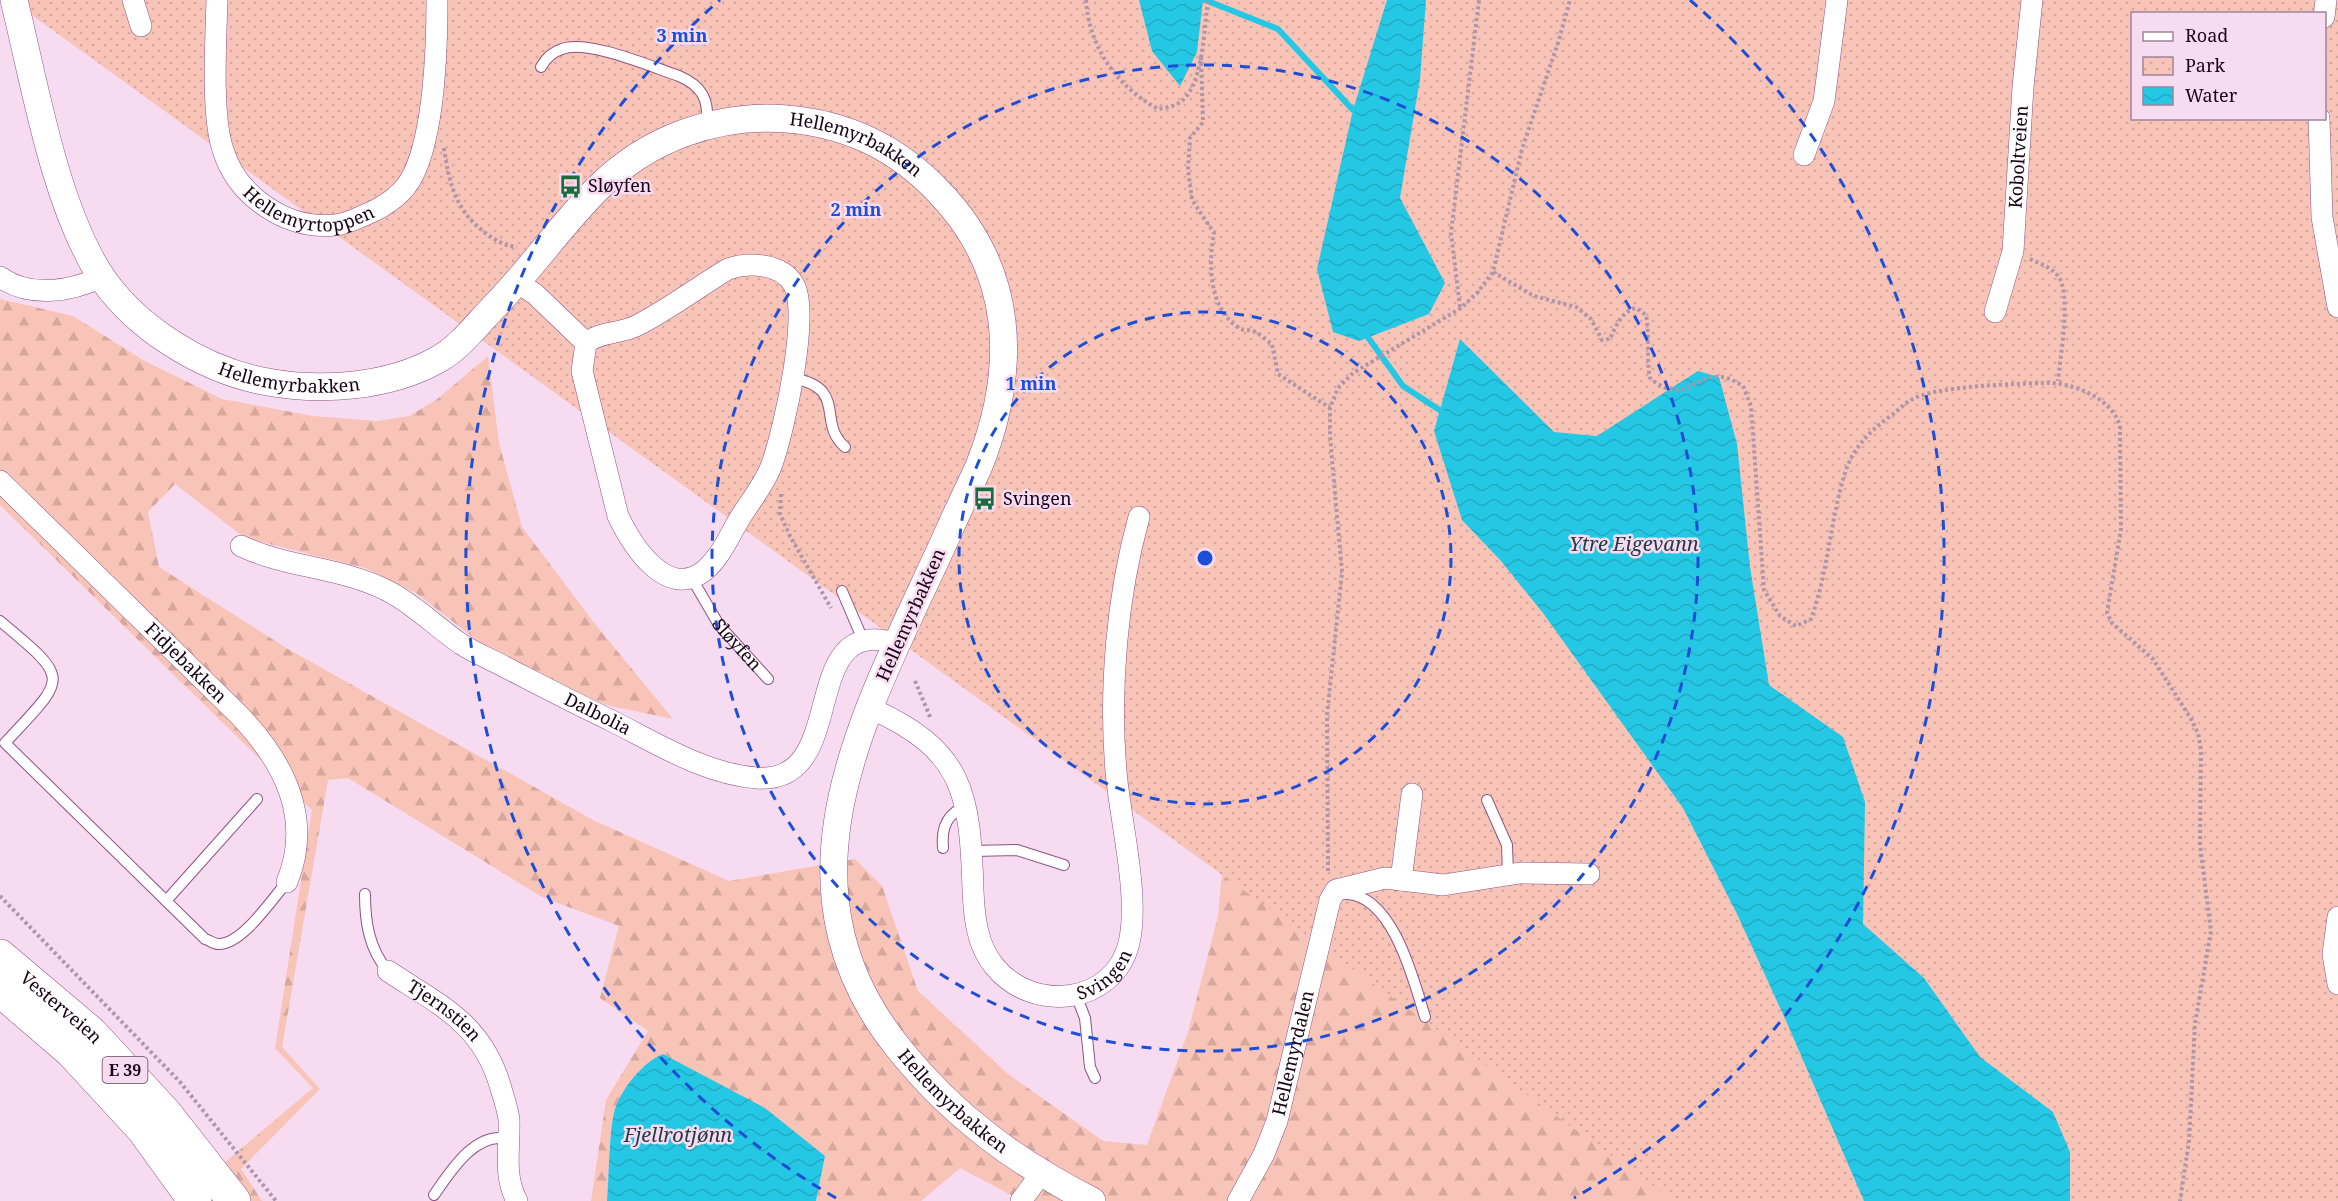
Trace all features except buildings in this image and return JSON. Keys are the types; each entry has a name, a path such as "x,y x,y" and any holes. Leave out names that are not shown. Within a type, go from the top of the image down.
{"highway":[{"name":"Vesterveien","path":"0,956 91,1033 165,1113 234,1201"},
{"name":"Vesterveien","path":"0,990 71,1051 143,1129 195,1201"}],"street":[{"name":"Hellemyrbakken","path":"14,0 68,208 101,277 142,320 185,351 220,368 254,380 299,386 354,384 378,380 436,361 451,350 517,282 600,186 660,142 707,124 747,117 815,122 846,129 894,152 910,163 944,196 964,221 988,264 1004,321 1004,358 996,411 978,468 870,708 847,772 835,829 832,857 837,915 852,972 874,1015 893,1042 929,1084 996,1144 1040,1175 1092,1201"},
{"path":"133,0 141,26"},
{"name":"Hellemyrtoppen","path":"217,0 218,127 222,149 232,172 247,192 275,212 299,221 335,225 379,209 404,188 416,169 425,141 437,0"},
{"path":"1804,155 1824,101 1837,0"},
{"name":"Koboltveien","path":"1995,312 2013,252 2023,87 2032,0"},
{"path":"2319,120 2322,217 2338,308"},
{"path":"745,264 764,266 781,273 793,283 799,299 801,318 792,378 773,463 720,554 704,571 687,579 672,578 658,570 644,558 625,530 609,484 582,371 586,343 594,336 618,333 636,326 728,268 745,264"},
{"path":"0,277 21,287 37,290 70,288 101,277"},
{"path":"517,282 535,294 586,343"},
{"name":"Fidjebakken","path":"0,481 239,715 274,756 285,777 297,820 298,837 287,882"},
{"name":"Svingen","path":"870,708 928,741 948,763 958,779 967,806 972,851 975,920 989,960 1016,987 1052,997 1076,995 1092,990 1108,980 1122,963 1129,942 1131,894 1116,773 1114,724 1122,585 1139,517"},
{"name":"Dalbolia","path":"241,546 279,560 328,569 371,583 410,605 473,651 544,689 690,759 758,778 787,773 800,765 809,752 815,735 834,668 855,643 863,640"},
{"path":"863,640 883,639 898,644"},
{"path":"1401,880 1412,794"},
{"path":"1330,900 1336,890 1345,886 1385,878 1458,884 1508,875 1589,874"},
{"name":"Hellemyrdalen","path":"1238,1201 1264,1154 1277,1120 1330,900"},
{"path":"2338,917 2333,954 2338,984"},
{"name":"Tjernstien","path":"388,971 465,1024 486,1049 494,1065 509,1119 508,1175 517,1201"},
{"path":"1021,1201 1040,1175"}],"lane":[{"path":"541,67 547,57 563,48 581,46 679,75 695,82 704,92 707,124"},
{"path":"792,378 813,383 825,395 835,434 845,447"},
{"name":"Sløyfen","path":"691,577 719,626 768,679"},
{"path":"842,591 863,640"},
{"path":"0,621 44,658 52,670 54,683 50,695 3,741 205,939 217,944 232,941 244,932 287,882"},
{"path":"166,901 257,799"},
{"path":"1487,800 1507,845 1508,875"},
{"path":"943,848 942,834 948,819 954,811 967,806"},
{"path":"972,851 1017,850 1064,865"},
{"path":"1330,900 1348,893 1360,895 1371,902 1399,944 1425,1017"},
{"name":"Tjernstien","path":"365,894 365,916 370,937 380,962 388,971"},
{"path":"1076,995 1085,1018 1090,1067 1095,1078"},
{"path":"434,1195 452,1169 473,1149 498,1136 508,1139"}],"path":[{"path":"1086,0 1088,20 1105,58 1136,98 1158,109 1178,104 1190,91 1201,57"},
{"path":"1208,0 1201,57 1203,122 1190,138 1188,170 1192,200 1214,233 1209,257 1222,315 1240,329 1253,331 1272,344 1278,374 1330,408"},
{"path":"1461,308 1451,233 1479,0"},
{"path":"1330,900 1326,842 1327,715 1342,572 1330,436 1330,408 1338,388 1353,373 1461,308 1478,292 1493,272 1522,149 1570,0"},
{"path":"443,143 448,178 458,204 466,216 481,230 507,246 520,247 525,243"},
{"path":"2013,252 2050,268 2059,278 2064,298 2058,382"},
{"path":"1493,272 1534,296 1576,307 1591,319 1602,340 1610,339 1619,320 1628,310 1636,308 1646,315 1650,341 1647,362 1650,378 1661,387 1685,390 1712,377 1723,377 1743,386 1751,406 1764,590 1780,616 1796,627 1811,620 1820,596 1846,472 1856,449 1870,430 1912,399 1950,390 2058,382 2096,397 2117,415 2120,426 2121,529 2107,613 2112,623 2153,659 2191,719 2198,733 2201,750 2200,845 2211,931 2195,1024 2189,1141 2180,1201"},
{"path":"780,514 804,564 832,610"},
{"path":"915,681 933,725 928,741"},
{"path":"0,896 180,1082 276,1201"}],"green space":[{"path":"11,0 2338,0 2338,1201 1674,1201"},
{"path":"2045,0 2325,0 2325,12 2131,12 2131,120 2326,120 2326,92 2338,1201 1022,1201 960,1168 921,1201 816,1201 825,1156 663,1054 641,1069 628,1084 618,1101 612,1129 607,1201 591,1201 606,1100 648,1031 600,998 619,926 542,897 348,778 328,780 282,1047 320,1089 241,1169 262,1201 179,1201 313,1088 275,1048 312,810 0,505 0,299 73,316 143,360 222,399 313,416 378,421 409,416 436,400 488,356 499,443 522,527 595,624 673,719 606,705 496,655 416,593 365,568 245,538 175,484 148,512 159,567 288,649 593,820 729,881 855,859 882,886 918,991 1008,1074 1103,1141 1147,1145 1188,1032 1218,916 1229,794"}],"water":[{"path":"1139,0 1203,0 1197,52 1180,86 1152,51"},
{"path":"1387,0 1426,0 1420,79 1400,198 1445,283 1429,314 1359,341 1333,332 1317,269 1353,110"},
{"name":"Ytre Eigevann","path":"1460,339 1554,432 1597,436 1698,371 1719,377 1737,444 1750,567 1769,685 1843,737 1865,802 1863,924 1924,978 1980,1057 2053,1112 2070,1152 2070,1201 1864,1201 1737,914 1683,808 1543,613 1501,561 1462,520 1434,431"},
{"name":"Fjellrotjønn","path":"663,1054 765,1108 825,1156 816,1201 607,1201 610,1140 618,1101 641,1069"}],"waterway":[{"path":"1205,0 1278,29 1353,110"},
{"path":"1367,336 1403,386 1441,411"}],"place":[{"name":"Sløyfen","path":"570,186"},
{"name":"Svingen","path":"985,499"}]}
